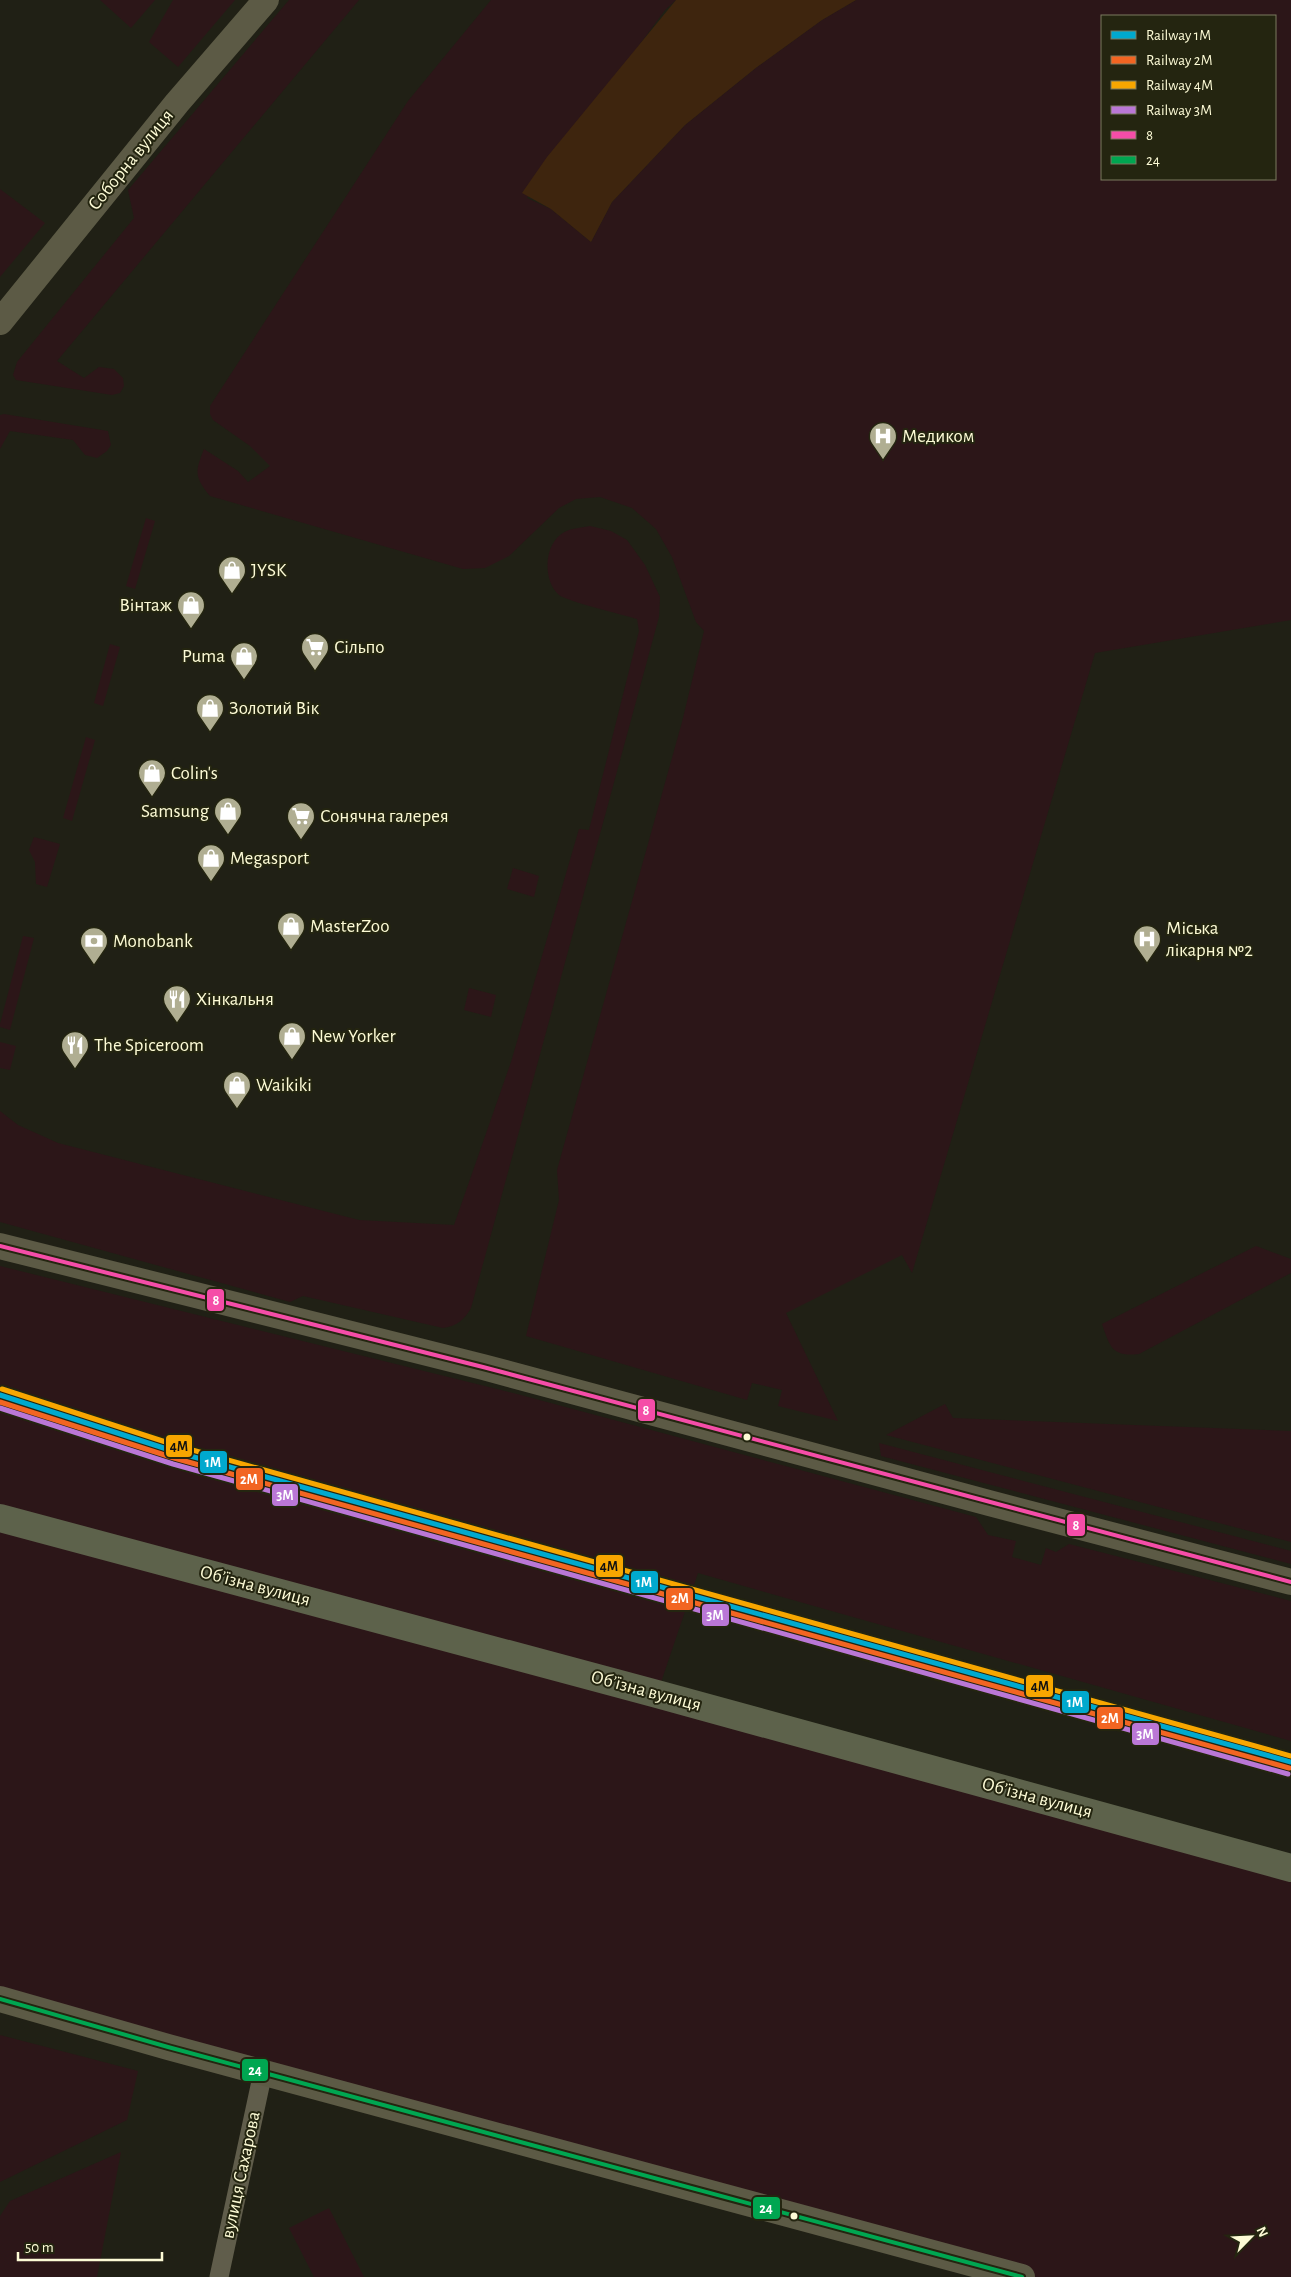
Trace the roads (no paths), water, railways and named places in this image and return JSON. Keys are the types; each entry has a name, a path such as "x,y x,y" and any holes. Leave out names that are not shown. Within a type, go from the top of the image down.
{"main road":[{"name":"Обʼїзна вулиця","path":"0,1518 657,1694 1291,1868"}],"street":[{"name":"Соборна вулиця","path":"0,322 177,103 266,0"},
{"path":"0,1246 474,1365 1291,1582"},
{"path":"0,1999 1022,2277"},
{"name":"вулиця Сахарова","path":"219,2277 263,2072"}],"rail line":[{"name":"4М","path":"2,1389 178,1446 1291,1756"},
{"name":"1М","path":"0,1395 176,1452 1291,1762"},
{"name":"2М","path":"0,1402 174,1458 1289,1768"},
{"name":"3М","path":"0,1408 173,1464 1288,1774"}],"place":[{"name":"Медиком","path":"883,460"},
{"name":"JYSK","path":"232,594"},
{"name":"Вінтаж","path":"191,629"},
{"name":"Сільпо","path":"315,671"},
{"name":"Puma","path":"244,680"},
{"name":"Золотий Вік","path":"210,732"},
{"name":"Colin's","path":"152,797"},
{"name":"Samsung","path":"228,835"},
{"name":"Сонячна галерея","path":"301,840"},
{"name":"Megasport","path":"211,882"},
{"name":"MasterZoo","path":"291,950"},
{"name":"Міська лікарня №2","path":"1147,963"},
{"name":"Monobank","path":"94,965"},
{"name":"Хінкальня","path":"177,1023"},
{"name":"New Yorker","path":"292,1060"},
{"name":"The Spiceroom","path":"75,1069"},
{"name":"Waikiki","path":"237,1109"}]}
